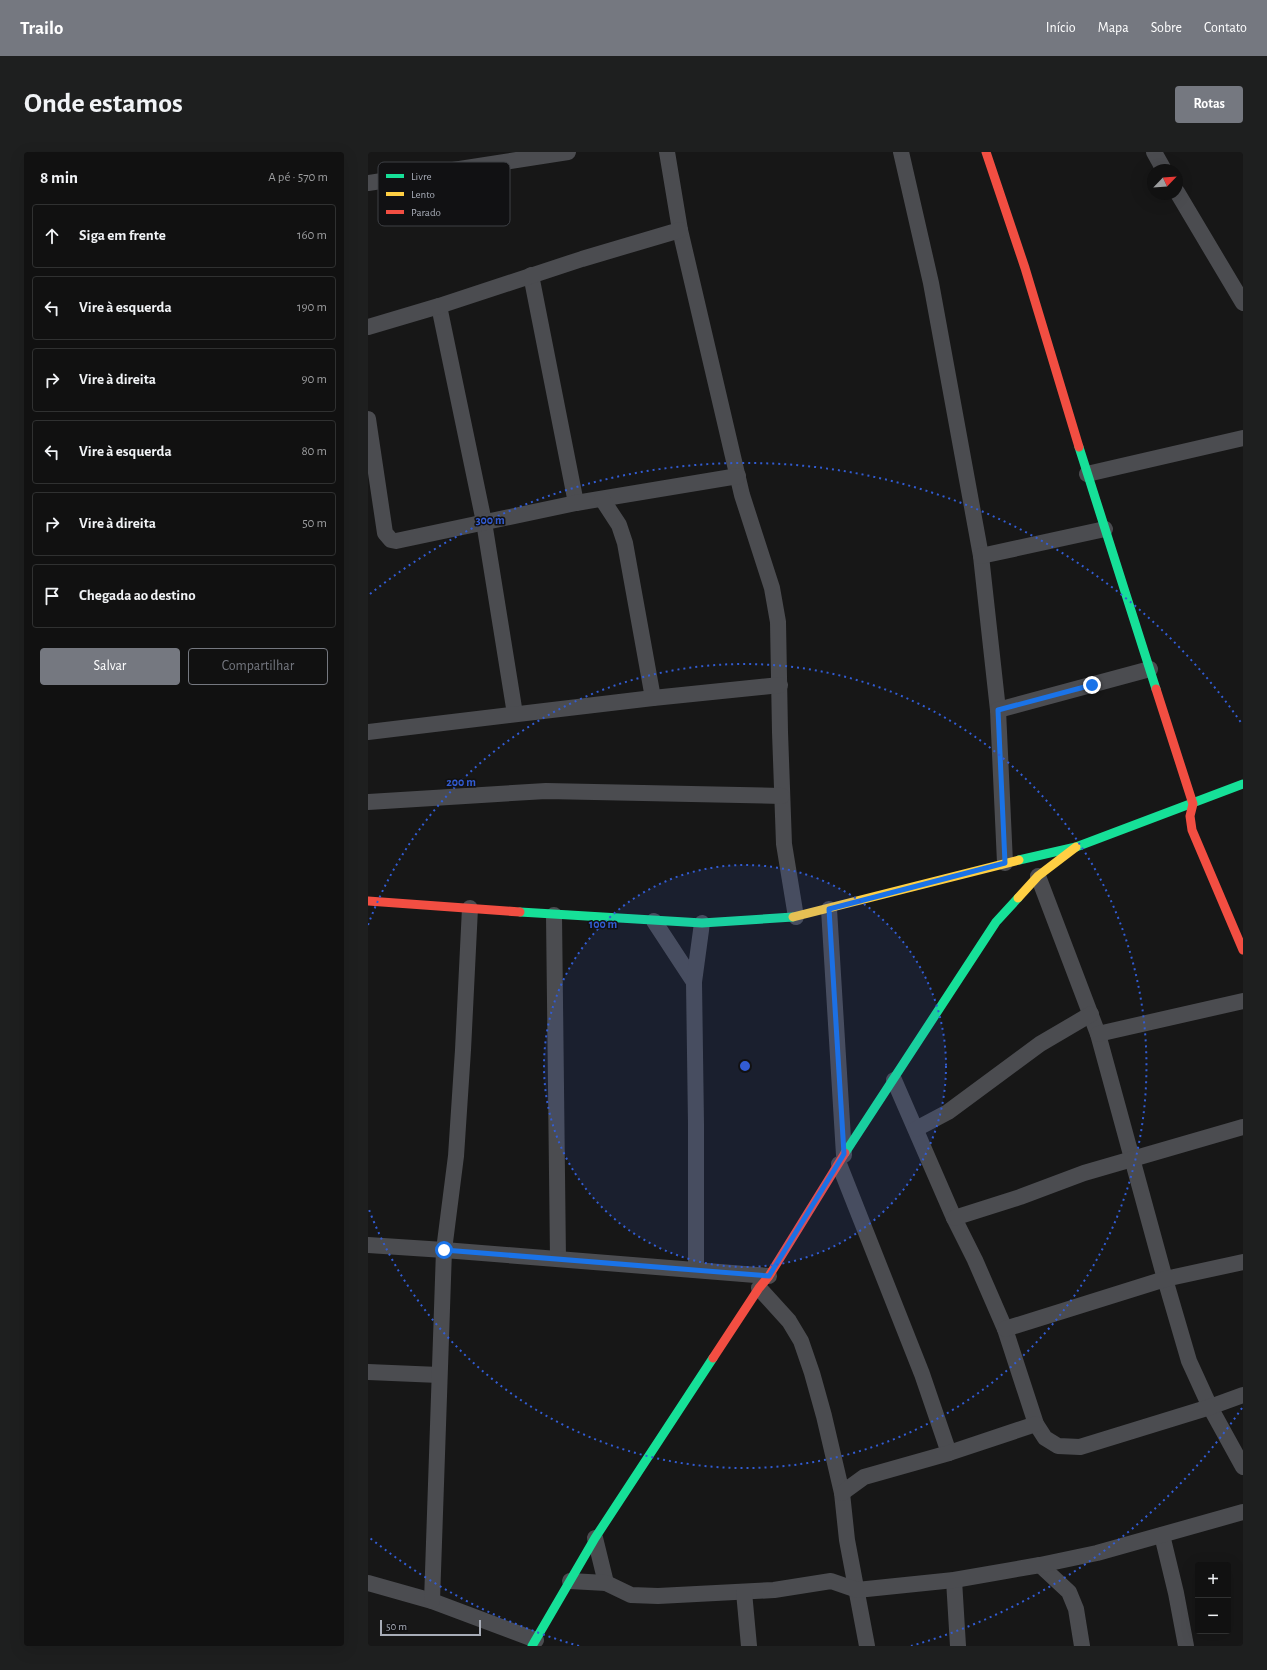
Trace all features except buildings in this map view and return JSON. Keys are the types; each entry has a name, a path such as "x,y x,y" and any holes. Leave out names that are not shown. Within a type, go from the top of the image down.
{"street":[{"path":"503,162 568,152"},
{"path":"667,152 680,230 738,476 748,517 772,588 778,622 784,844 796,917"},
{"path":"901,152 931,283 981,556 998,710 1005,863"},
{"path":"986,152 1025,268 1105,529 1193,804 1190,816 1192,830 1243,950"},
{"path":"1154,152 1161,164"},
{"path":"368,183 378,181"},
{"path":"1182,200 1238,283 1243,303"},
{"path":"368,327 439,306 531,275 680,230"},
{"path":"531,275 576,503"},
{"path":"439,306 484,522 515,714"},
{"path":"368,419 380,502 386,533 388,538 391,540 401,541 576,503 738,476"},
{"path":"1088,474 1243,438"},
{"path":"602,499 618,525 625,543 652,698"},
{"path":"981,556 1105,529"},
{"path":"998,710 1150,669"},
{"path":"368,732 652,698 780,685"},
{"path":"368,901 554,915 702,923 796,917 1005,863 1076,847 1243,784"},
{"path":"368,802 546,791 782,796"},
{"path":"368,1584 432,1601 534,1643 595,1538 764,1282 841,1159 996,922 1038,876 1076,847"},
{"path":"1038,876 1098,1034 1189,1361 1210,1407 1243,1467"},
{"path":"432,1601 444,1250 456,1156 470,908"},
{"path":"829,909 841,1159 922,1374 949,1453"},
{"path":"554,915 558,1259"},
{"path":"654,921 694,982"},
{"path":"696,1270 694,982 702,923"},
{"path":"1098,1034 1243,1001"},
{"path":"916,1129 948,1112 1040,1044 1091,1014"},
{"path":"894,1080 954,1218 975,1260 1005,1329 1036,1424 1045,1438 1058,1446 1080,1447 1210,1407 1243,1395"},
{"path":"954,1218 1020,1197 1084,1173 1243,1127"},
{"path":"368,1245 696,1270 764,1282 790,1321 801,1342 824,1416 838,1469 847,1540 868,1646"},
{"path":"1005,1329 1165,1279 1243,1262"},
{"path":"368,1372 439,1375"},
{"path":"842,1493 864,1477 949,1453 1036,1424"},
{"path":"838,1469 864,1477"},
{"path":"570,1581 606,1583 632,1595 658,1596 774,1590 831,1581 857,1590 954,1580 1040,1565 1097,1553 1243,1512"},
{"path":"1162,1535 1176,1593 1186,1646"},
{"path":"595,1538 606,1583"},
{"path":"1040,1565 1069,1592 1076,1609 1082,1646"},
{"path":"954,1580 958,1646"},
{"path":"744,1592 749,1646"}],"traffic: fast":[{"path":"1079,447 1156,689"},
{"path":"1019,860 1076,847 1243,784"},
{"path":"845,1153 996,922 1018,898"},
{"path":"520,912 702,923 793,917"},
{"path":"532,1646 595,1538 713,1358"}],"traffic: slow":[{"path":"1018,898 1038,876 1076,847"},
{"path":"793,917 1019,860"}],"traffic: jam":[{"path":"986,152 1025,268 1079,447"},
{"path":"1156,689 1193,804 1190,816 1192,830 1243,950"},
{"path":"368,901 520,912"},
{"path":"713,1358 759,1288 769,1276 845,1153"}],"route":[{"path":"444,1250 769,1276 844,1154 829,909 1005,863 998,710 1092,685"}]}
